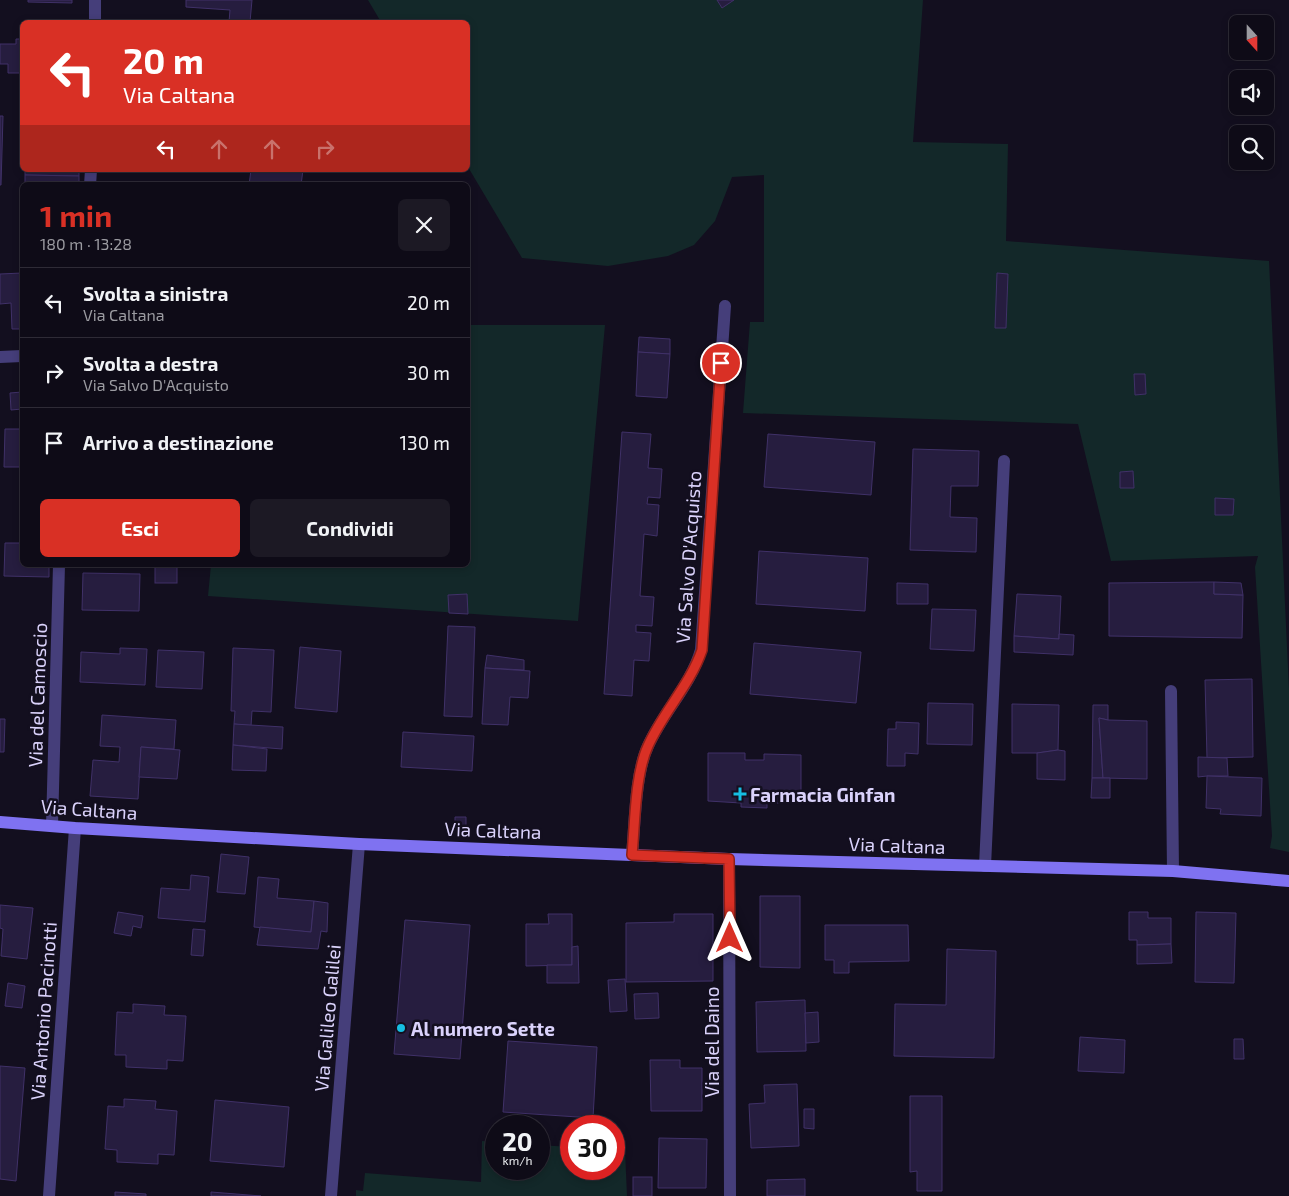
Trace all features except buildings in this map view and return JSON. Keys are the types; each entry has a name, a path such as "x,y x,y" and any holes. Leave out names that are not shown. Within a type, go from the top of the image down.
{"main road":[{"name":"Via Caltana","path":"0,822 360,844 729,859 1173,871 1289,881"}],"street":[{"path":"95,0 95,20"},
{"name":"Via Salvo D'Acquisto","path":"632,855 640,766 647,747 696,666 702,650 725,306"},
{"path":"0,357 20,356"},
{"path":"985,866 1004,461"},
{"name":"Via del Camoscio","path":"52,826 59,567"},
{"path":"1171,690 1173,871"},
{"name":"Via Antonio Pacinotti","path":"49,1196 75,828"},
{"name":"Via Galileo Galilei","path":"331,1196 360,844"},
{"name":"Via del Daino","path":"729,859 730,1196"}],"green space":[{"path":"368,0 923,0 913,142 1008,144 1006,241 1269,261 1289,690 1289,852 1270,848 1272,836 1255,567 1258,556 1111,561 1078,424 743,413 750,322 764,322 764,175 732,177 715,221 694,245 668,256 608,266 522,258 470,170 470,20 380,20"},
{"path":"470,325 605,325 578,621 208,596 211,567 470,567"},
{"path":"482,1141 485,1141 485,1180 550,1180 550,1146 560,1146 560,1180 625,1180 625,1150 627,1196 356,1196 356,1190 363,1191 365,1173 481,1182"}],"place":[{"name":"Farmacia Ginfan","path":"740,794"},
{"name":"Al numero Sette","path":"401,1028"}],"route":[{"path":"721,363 702,650 696,666 647,747 640,766 632,855 729,859 730,938"}]}
